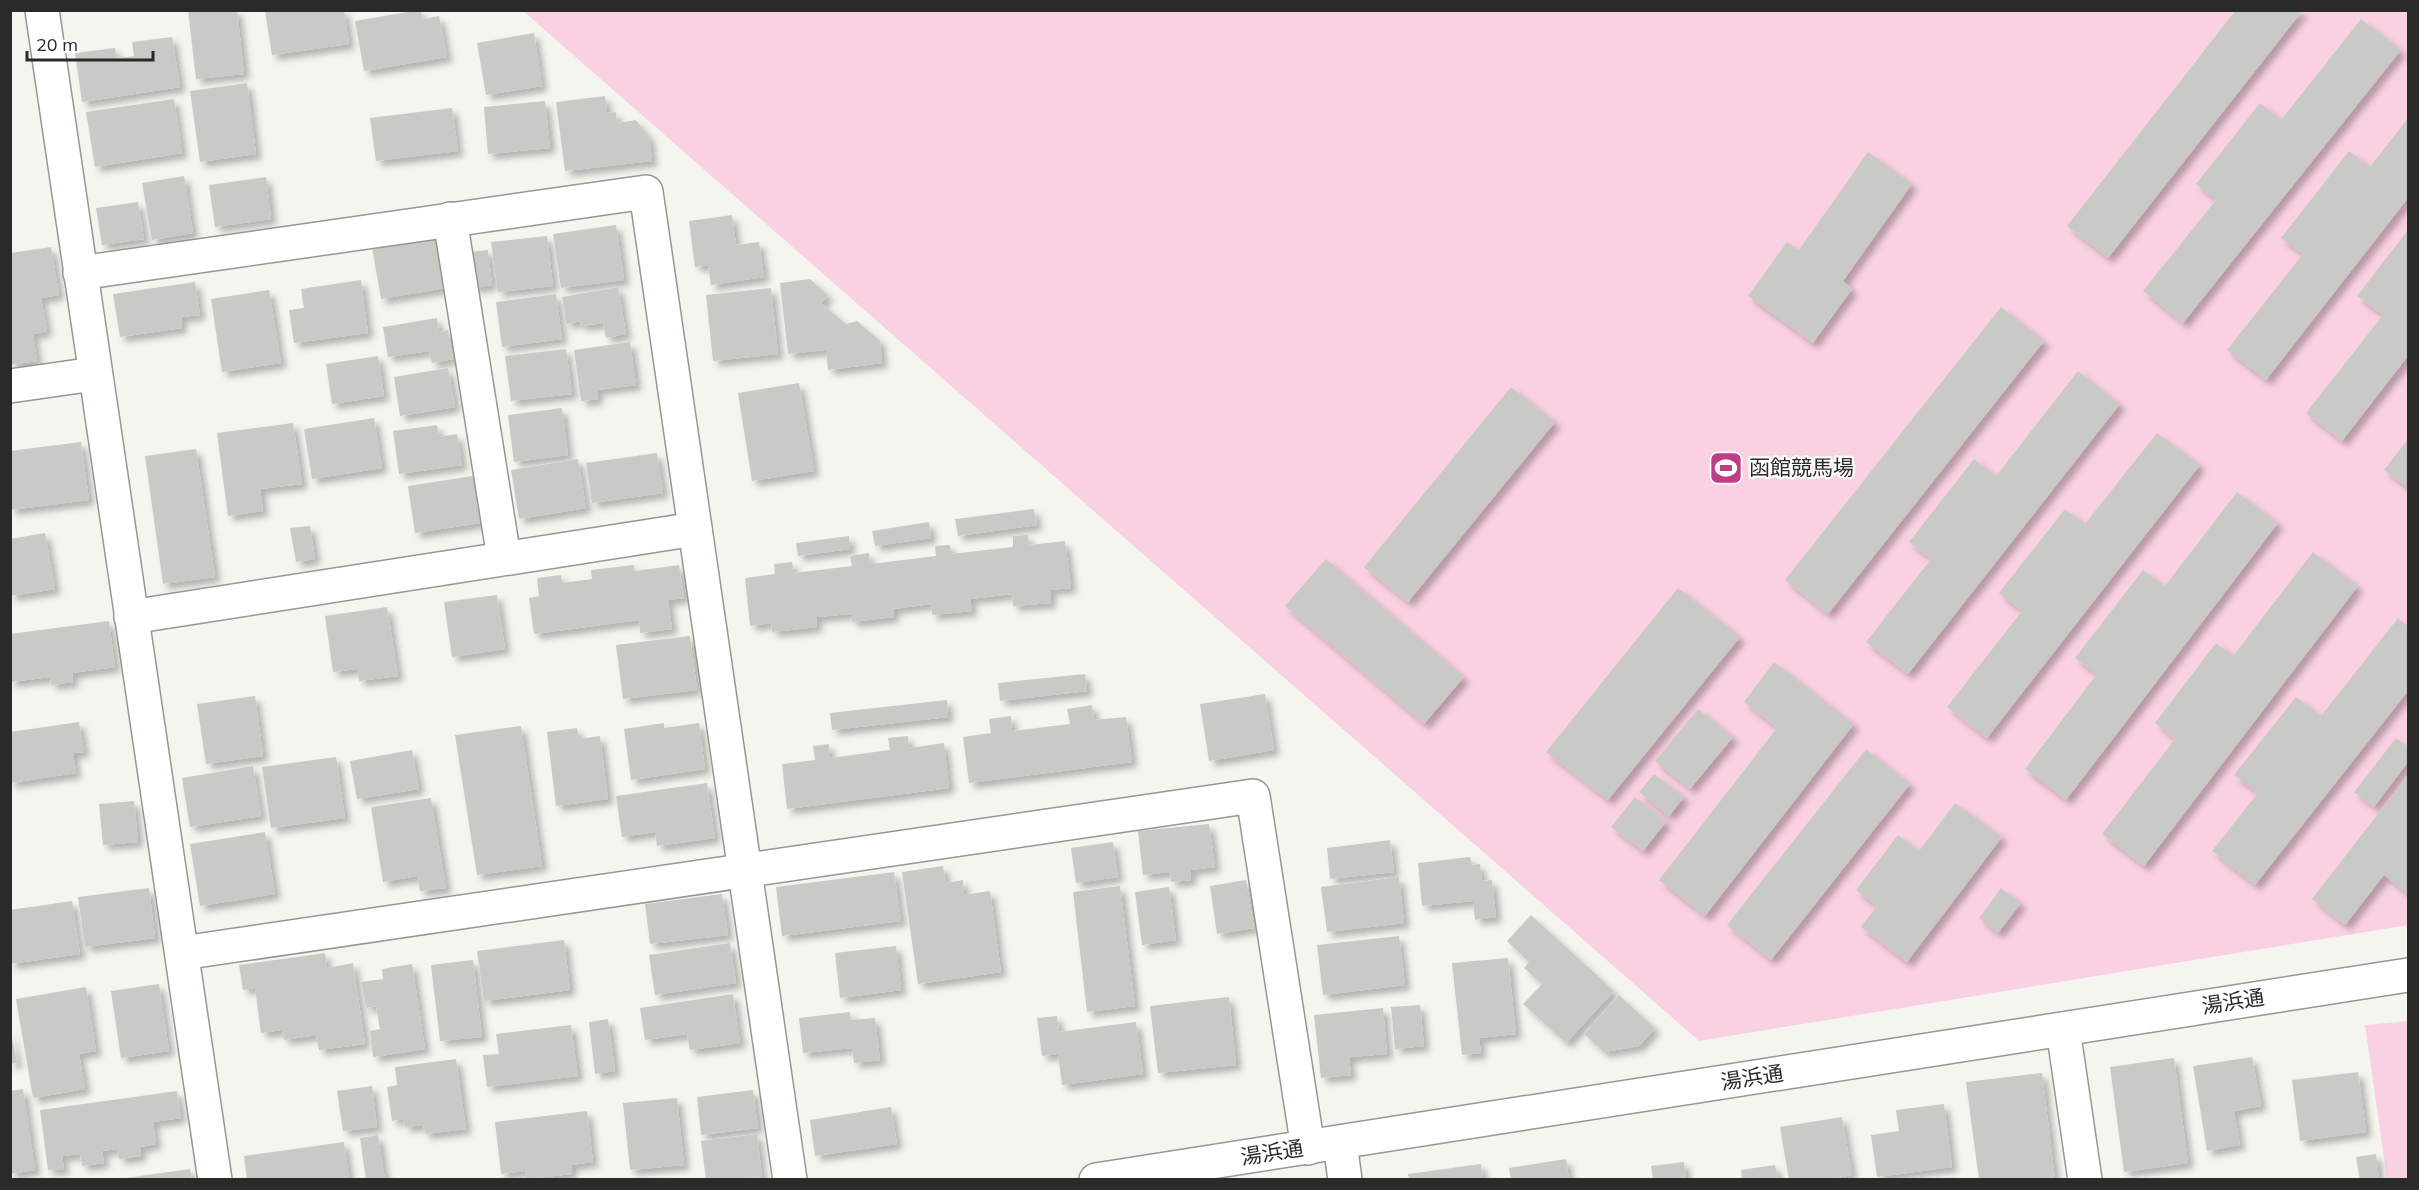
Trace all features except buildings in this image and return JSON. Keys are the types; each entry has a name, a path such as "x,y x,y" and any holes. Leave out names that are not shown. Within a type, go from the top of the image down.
{"street":[{"path":"42,10 94,374 215,1179"},
{"path":"80,273 646,192 790,1179"},
{"path":"450,219 504,558"},
{"path":"10,386 94,374"},
{"path":"130,617 695,530"},
{"path":"182,953 1253,796 1308,1148"},
{"name":"湯浜通","path":"1096,1179 1308,1148 2409,975"},
{"path":"2063,1029 2085,1179"},
{"path":"1340,1143 1345,1179"}],"shaded area":[{"name":"函館競馬場","path":"523,11 2408,11 2408,925 1699,1041"},
{"path":"2408,1021 2408,1179 2387,1179 2365,1025"}],"place":[{"name":"函館競馬場","path":"1726,468"}]}
